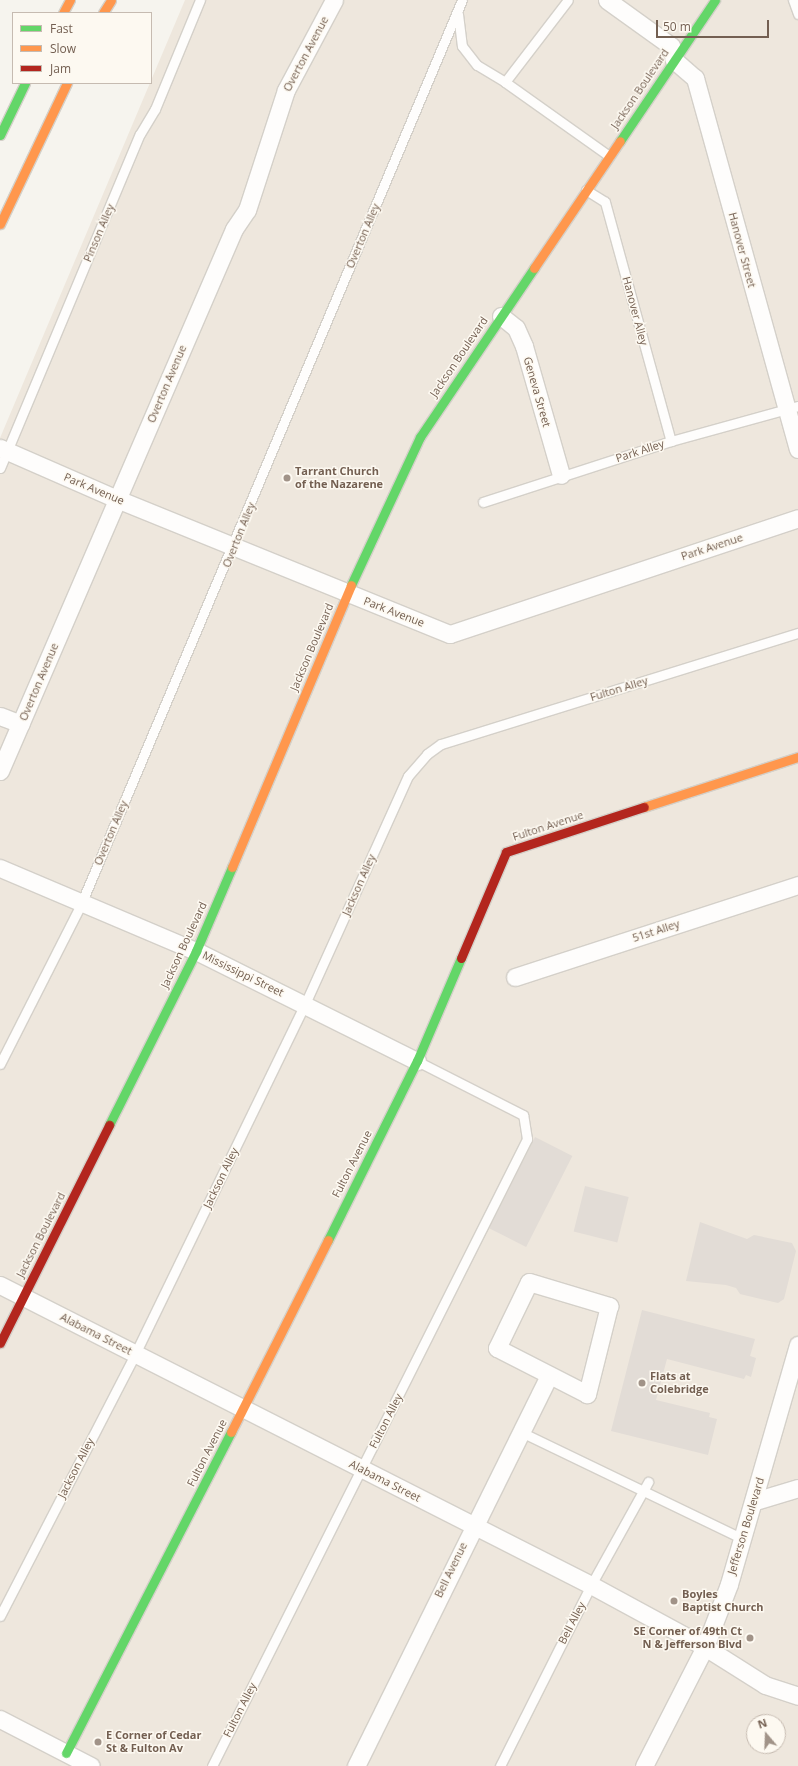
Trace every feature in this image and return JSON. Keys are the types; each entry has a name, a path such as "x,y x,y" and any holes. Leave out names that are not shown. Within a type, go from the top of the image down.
{"street":[{"path":"64,12 70,0"},
{"path":"104,12 111,0"},
{"name":"Overton Avenue","path":"0,771 234,229 247,210 286,90 334,0"},
{"path":"606,0 671,46 674,60"},
{"name":"Jackson Boulevard","path":"0,1343 196,951 347,594 420,437 715,0"},
{"name":"Hanover Street","path":"674,60 695,78 792,408 798,449"},
{"path":"0,135 25,84"},
{"path":"0,224 67,84"},
{"name":"Geneva Street","path":"502,316 516,328 524,346 561,475"},
{"name":"Park Avenue","path":"4,450 117,499 235,546 347,594 450,634 798,518"},
{"path":"0,716 20,724"},
{"name":"Fulton Avenue","path":"69,1758 417,1061 506,852 798,757"},
{"name":"Mississippi Street","path":"0,868 81,904 196,951 417,1061"},
{"name":"51st Alley","path":"515,977 798,885"},
{"path":"529,1282 609,1306 587,1394 549,1376 496,1348 529,1282"},
{"name":"Alabama Street","path":"0,1285 474,1525 591,1586 705,1647 765,1684 798,1696"},
{"name":"Jefferson Boulevard","path":"644,1766 705,1647 755,1501 798,1345"},
{"name":"Bell Avenue","path":"356,1766 549,1376"},
{"path":"755,1501 798,1488"},
{"path":"0,1719 69,1758 91,1766"}],"lane":[{"name":"Pinson Alley","path":"0,468 4,450 140,134 155,109 200,0"},
{"name":"Overton Alley","path":"0,1064 81,904 235,546 304,372 462,0"},
{"path":"505,82 568,0"},
{"path":"793,0 798,14"},
{"path":"457,11 462,46 477,65 505,82 609,156"},
{"name":"Hanover Alley","path":"586,190 605,202 671,441"},
{"name":"Park Alley","path":"483,502 561,475 671,441 792,408"},
{"name":"Fulton Alley","path":"441,744 798,633"},
{"name":"Jackson Alley","path":"0,1616 135,1354 305,1004 408,776 427,754 441,744"},
{"name":"Fulton Alley","path":"212,1766 526,1139 523,1116 417,1061"},
{"path":"521,1432 646,1486 743,1539"},
{"name":"Bell Alley","path":"500,1766 591,1586 646,1486"}],"shaded area":[{"path":"185,0 798,0 798,1766 0,1766 0,438 150,84 152,84 152,78"}],"building":[{"path":"535,1137 572,1156 526,1247 489,1228"},
{"path":"585,1186 629,1197 617,1242 574,1232"},
{"path":"700,1222 747,1239 754,1235 792,1243 796,1251 784,1299 778,1303 740,1294 736,1288 726,1285 686,1281"},
{"name":"Flats at Colebridge","path":"642,1310 755,1339 750,1356 756,1358 751,1377 746,1375 744,1379 667,1359 656,1400 710,1413 709,1417 717,1419 708,1455 611,1431"}],"traffic: fast":[{"path":"620,141 715,0"},
{"path":"0,135 25,84"},
{"path":"351,585 420,437 534,268"},
{"path":"109,1125 196,951 232,867"},
{"path":"328,1240 417,1061 461,958"},
{"path":"66,1753 231,1432"}],"traffic: slow":[{"path":"64,12 70,0"},
{"path":"104,12 111,0"},
{"path":"0,224 67,84"},
{"path":"534,268 620,141"},
{"path":"232,867 351,585"},
{"path":"644,807 798,757"},
{"path":"231,1432 328,1240"}],"traffic: jam":[{"path":"461,958 506,852 644,807"},
{"path":"0,1343 109,1125"}],"place":[{"name":"Tarrant Church of the Nazarene","path":"287,478"},
{"name":"Flats at Colebridge","path":"642,1383"},
{"name":"Boyles Baptist Church","path":"674,1601"},
{"name":"SE Corner of 49th Ct N & Jefferson Blvd","path":"750,1638"},
{"name":"E Corner of Cedar St & Fulton Av","path":"98,1742"}]}
